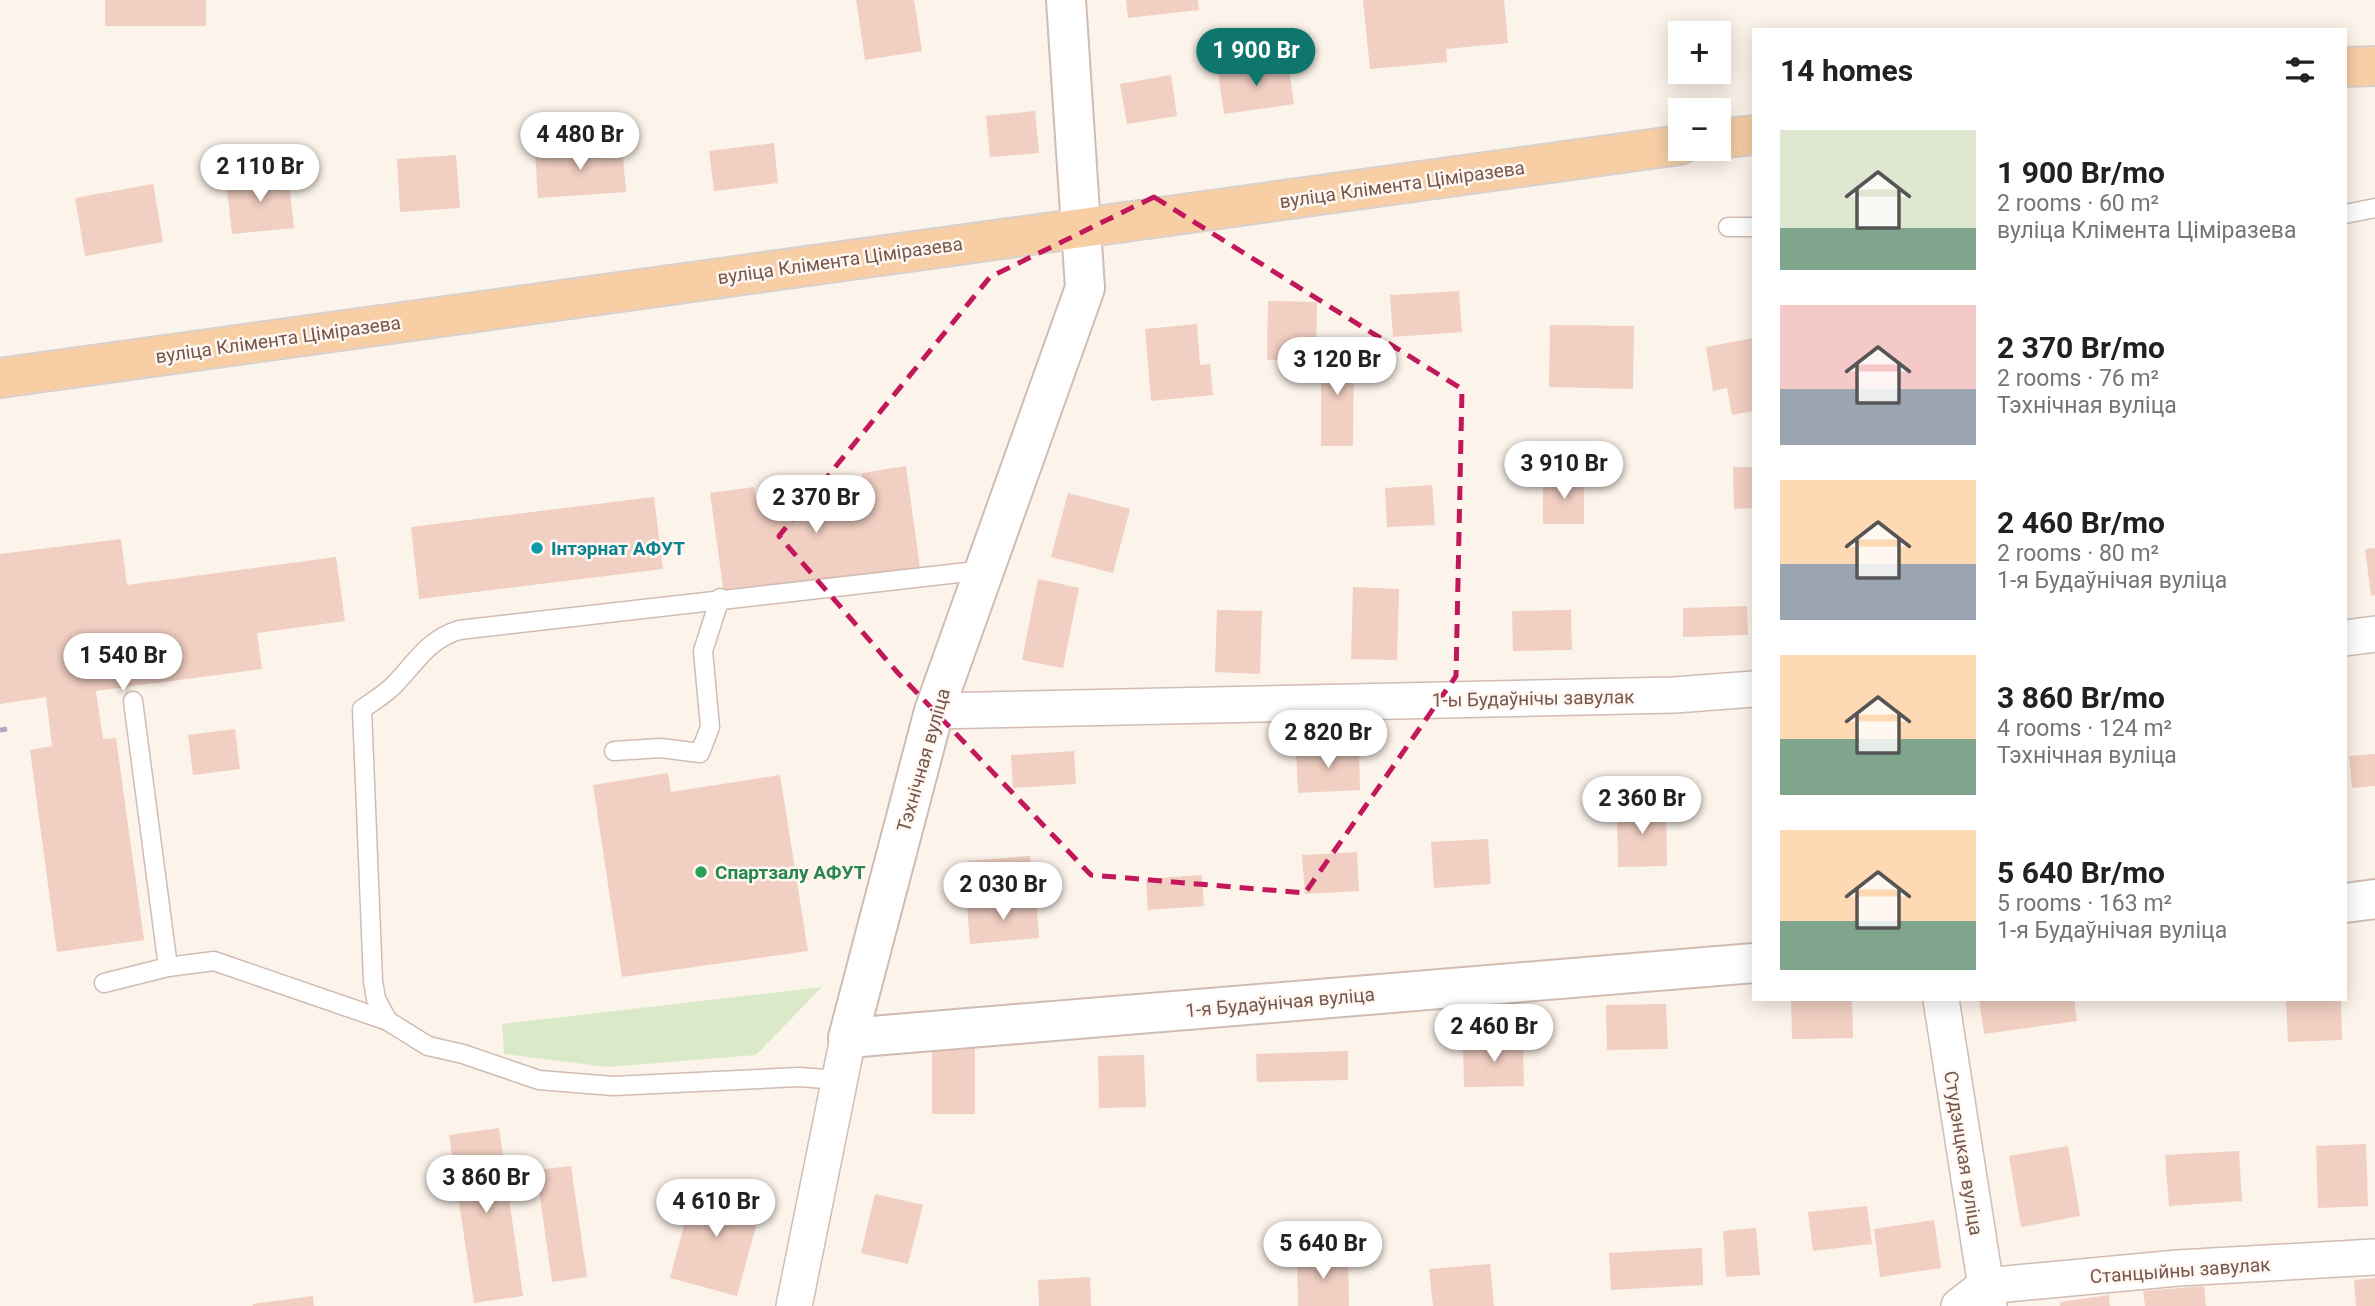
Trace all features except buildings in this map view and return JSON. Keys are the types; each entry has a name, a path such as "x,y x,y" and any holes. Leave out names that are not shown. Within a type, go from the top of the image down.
{"main road":[{"path":"2347,67 2375,66"},
{"path":"1731,138 1752,135"},
{"name":"вуліца Клімента Ціміразева","path":"0,378 1668,147"}],"street":[{"name":"Тэхнічная вуліца","path":"794,1306 848,1038 934,711 987,569 1085,288 1066,0"},
{"path":"2347,638 2375,634"},
{"name":"1-ы Будаўнічы завулак","path":"934,711 1674,695 1752,690"},
{"path":"2347,903 2375,899"},
{"name":"1-я Будаўнічая вуліца","path":"848,1038 1752,963"},
{"name":"Студэнцкая вуліца","path":"1941,1001 1977,1299"},
{"name":"Станцыйны завулак","path":"1977,1299 2178,1268 2375,1257"}],"lane":[{"path":"2347,215 2375,208"},
{"path":"1728,227 1752,227"},
{"path":"388,1021 376,999 373,981 362,709 392,688 423,650 441,636 459,630 987,569"},
{"path":"614,751 661,748 701,753 710,727 704,651 720,598"},
{"path":"133,701 168,967"},
{"path":"104,983 168,967 214,961 388,1021 428,1046 463,1054 540,1080 613,1086 799,1077 839,1080"}],"highlighted area":[{"path":"1154,197 1462,389 1456,676 1305,893 1091,875 898,673 779,536 990,277"}],"green space":[{"path":"822,987 756,1055 608,1067 504,1054 502,1024"}],"railway":[{"path":"0,730 7,729"}],"place":[{"name":"Інтэрнат АФУТ","path":"537,548"},
{"name":"Спартзалу АФУТ","path":"701,872"}]}
